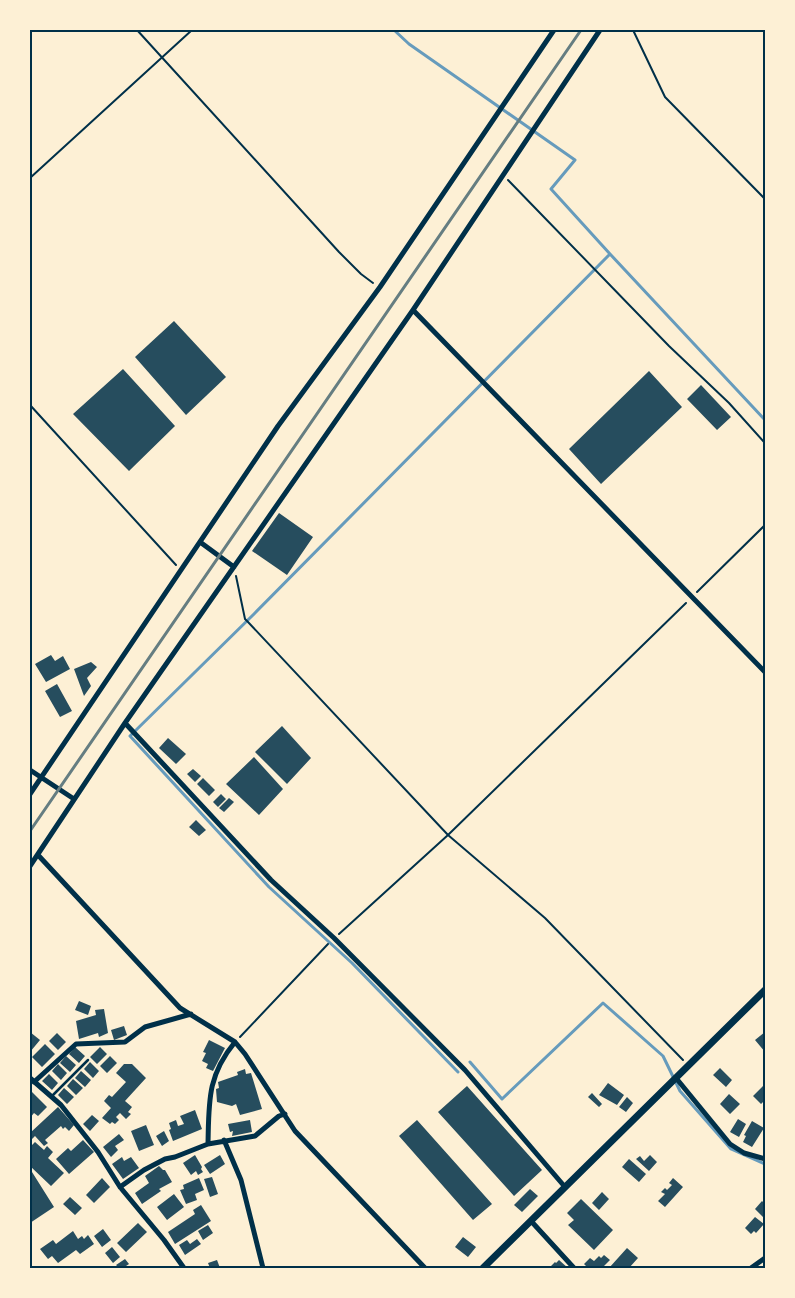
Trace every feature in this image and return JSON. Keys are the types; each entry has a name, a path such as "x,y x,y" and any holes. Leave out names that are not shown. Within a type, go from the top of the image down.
{"street":[{"path":"30,794 278,426 380,287 554,30"},
{"path":"30,866 125,723 413,310 600,30"},
{"path":"413,310 765,672"},
{"path":"200,542 234,566"},
{"path":"125,723 271,880 334,938 465,1070 565,1187"},
{"path":"30,770 74,799"},
{"path":"38,855 180,1008 235,1042 246,1054 295,1131 425,1268"},
{"path":"483,1268 765,990"},
{"path":"184,1268 164,1240 120,1187 98,1152 61,1106 32,1080 76,1044 125,1042 145,1027 191,1014"},
{"path":"208,1144 208,1106 213,1080 218,1067 235,1042"},
{"path":"676,1078 730,1144 744,1153 765,1159"},
{"path":"120,1187 144,1170 165,1159 208,1144 255,1136 279,1116 285,1114"},
{"path":"224,1140 241,1180 263,1268"},
{"path":"531,1221 574,1268"},
{"path":"751,1268 765,1258"}],"lane":[{"path":"51,1097 88,1060"}],"path":[{"path":"137,30 339,252 361,274 380,287"},
{"path":"30,178 192,30"},
{"path":"634,30 665,97 765,199"},
{"path":"502,175 669,346 729,403 765,443"},
{"path":"30,405 181,570"},
{"path":"448,835 765,525"},
{"path":"234,566 245,619 448,835 545,918 688,1065"}],"building":[{"path":"174,321 226,377 186,415 135,357"},
{"path":"123,369 175,426 129,471 73,414"},
{"path":"649,371 682,407 601,484 569,449"},
{"path":"701,385 731,417 717,430 687,399"},
{"path":"279,513 313,537 287,575 252,551"},
{"path":"51,655 55,661 63,656 70,669 46,682 35,664"},
{"path":"91,662 97,667 87,678 91,686 84,696 74,669"},
{"path":"57,684 72,711 60,717 45,691"},
{"path":"282,726 311,758 287,784 255,752"},
{"path":"168,738 186,754 176,764 159,748"},
{"path":"254,757 283,789 259,815 226,784"},
{"path":"193,769 201,776 195,782 187,774"},
{"path":"203,778 215,790 209,796 197,784"},
{"path":"221,794 226,799 218,807 213,802"},
{"path":"229,798 234,802 224,812 219,808"},
{"path":"196,820 206,830 199,836 189,827"},
{"path":"79,1001 91,1006 88,1015 75,1010"},
{"path":"104,1009 108,1033 99,1037 98,1033 79,1039 76,1021 96,1015 95,1010"},
{"path":"124,1026 127,1035 114,1040 111,1030"},
{"path":"30,1032 40,1040 30,1052"},
{"path":"765,1032 765,1052 755,1040"},
{"path":"57,1033 66,1042 58,1050 49,1041"},
{"path":"209,1040 225,1048 213,1071 206,1068 208,1064 202,1061 206,1053 203,1052"},
{"path":"45,1044 55,1054 42,1067 32,1057"},
{"path":"75,1047 85,1056 79,1063 69,1054"},
{"path":"100,1047 107,1054 97,1064 90,1057"},
{"path":"66,1056 76,1065 70,1072 60,1063"},
{"path":"110,1056 117,1063 107,1073 100,1066"},
{"path":"90,1062 99,1071 93,1078 84,1069"},
{"path":"58,1064 67,1073 61,1080 52,1071"},
{"path":"124,1064 132,1064 146,1078 125,1101 132,1107 128,1112 131,1114 126,1119 120,1113 116,1117 119,1120 115,1124 112,1122 110,1124 102,1118 111,1108 104,1101 109,1095 112,1097 126,1082 116,1073"},
{"path":"720,1068 732,1080 726,1087 713,1075"},
{"path":"245,1069 246,1074 251,1073 262,1109 240,1115 236,1104 232,1106 217,1102 216,1089 219,1088 218,1082 238,1075 237,1072"},
{"path":"81,1071 91,1080 85,1087 75,1078"},
{"path":"49,1074 58,1083 52,1090 42,1081"},
{"path":"73,1079 83,1088 76,1095 67,1086"},
{"path":"608,1083 624,1095 617,1105 599,1095"},
{"path":"467,1086 542,1170 514,1196 438,1112"},
{"path":"763,1086 765,1088 765,1100 761,1104 753,1096"},
{"path":"64,1088 74,1097 67,1104 58,1095"},
{"path":"31,1091 47,1107 38,1116 34,1113 30,1118"},
{"path":"592,1093 602,1104 599,1107 588,1097"},
{"path":"729,1094 740,1104 730,1114 720,1104"},
{"path":"627,1097 633,1103 626,1112 619,1107"},
{"path":"58,1107 74,1125 69,1131 61,1126 45,1140 48,1143 44,1146 35,1136 30,1141 30,1133"},
{"path":"195,1110 202,1129 173,1141 169,1130 171,1129 169,1123 176,1120 178,1126 184,1124 180,1116"},
{"path":"92,1115 99,1121 90,1131 83,1124"},
{"path":"738,1119 746,1124 739,1137 730,1132"},
{"path":"250,1120 252,1132 232,1136 233,1131 230,1132 228,1124"},
{"path":"417,1120 492,1204 473,1220 399,1136"},
{"path":"752,1121 764,1128 752,1147 743,1142 746,1136 744,1135"},
{"path":"146,1125 154,1145 139,1151 131,1131"},
{"path":"164,1131 169,1141 162,1146 156,1136"},
{"path":"119,1134 124,1140 115,1146 118,1150 111,1157 103,1147"},
{"path":"83,1140 94,1152 69,1174 56,1159 68,1148 71,1151"},
{"path":"35,1142 44,1150 47,1146 53,1152 48,1158 64,1173 51,1186 30,1166 30,1147"},
{"path":"195,1155 203,1172 198,1175 196,1171 191,1175 183,1163"},
{"path":"220,1155 225,1164 210,1174 204,1165"},
{"path":"650,1155 657,1162 649,1171 636,1159 640,1156 644,1161"},
{"path":"122,1157 124,1161 131,1157 139,1168 123,1179 112,1164"},
{"path":"629,1159 646,1174 639,1182 622,1167"},
{"path":"159,1166 165,1170 172,1182 159,1189 161,1191 142,1204 135,1193 149,1183 145,1176"},
{"path":"32,1172 54,1207 30,1223 30,1173"},
{"path":"212,1177 218,1194 210,1197 204,1179"},
{"path":"102,1178 110,1187 94,1203 86,1195"},
{"path":"199,1178 204,1190 195,1194 197,1200 186,1204 180,1190 184,1189 183,1185"},
{"path":"673,1178 683,1187 665,1207 658,1201 665,1194 661,1192 665,1188 667,1190 672,1185 669,1183"},
{"path":"530,1189 538,1196 522,1212 514,1205"},
{"path":"602,1192 609,1199 599,1210 592,1203"},
{"path":"174,1194 184,1207 167,1220 157,1207"},
{"path":"70,1197 82,1208 75,1215 63,1204"},
{"path":"581,1199 613,1230 594,1250 568,1225 574,1220 567,1213"},
{"path":"762,1201 765,1204 765,1219 755,1209"},
{"path":"201,1205 211,1221 175,1244 168,1232 195,1214 193,1210"},
{"path":"755,1217 764,1224 756,1233 754,1231 751,1234 745,1228"},
{"path":"138,1223 147,1232 126,1252 117,1243"},
{"path":"208,1225 213,1233 203,1240 198,1231"},
{"path":"103,1229 111,1240 102,1247 94,1236"},
{"path":"73,1231 78,1239 82,1236 84,1239 88,1235 94,1244 80,1254 76,1250 58,1263 52,1256 48,1259 40,1249 53,1240 56,1244"},
{"path":"463,1237 476,1247 468,1257 455,1247"},
{"path":"197,1239 201,1244 185,1255 179,1245 187,1240 190,1244"},
{"path":"112,1247 120,1257 113,1263 105,1253"},
{"path":"627,1248 638,1258 629,1268 609,1268"},
{"path":"604,1255 610,1260 602,1268 588,1268 584,1264 590,1258 594,1261 599,1256 601,1258"},
{"path":"125,1259 129,1264 123,1268 119,1268 116,1265"},
{"path":"217,1260 220,1268 210,1268 208,1263"},
{"path":"559,1260 568,1268 549,1268 555,1262"}],"waterway":[{"path":"394,30 409,44 575,160 551,189 765,420"},
{"path":"458,1072 352,963 269,887 130,736 254,614 610,254"},
{"path":"470,1062 502,1099 603,1003 663,1056 680,1091 731,1149 765,1164"}],"railway":[{"path":"30,831 581,30"}]}
